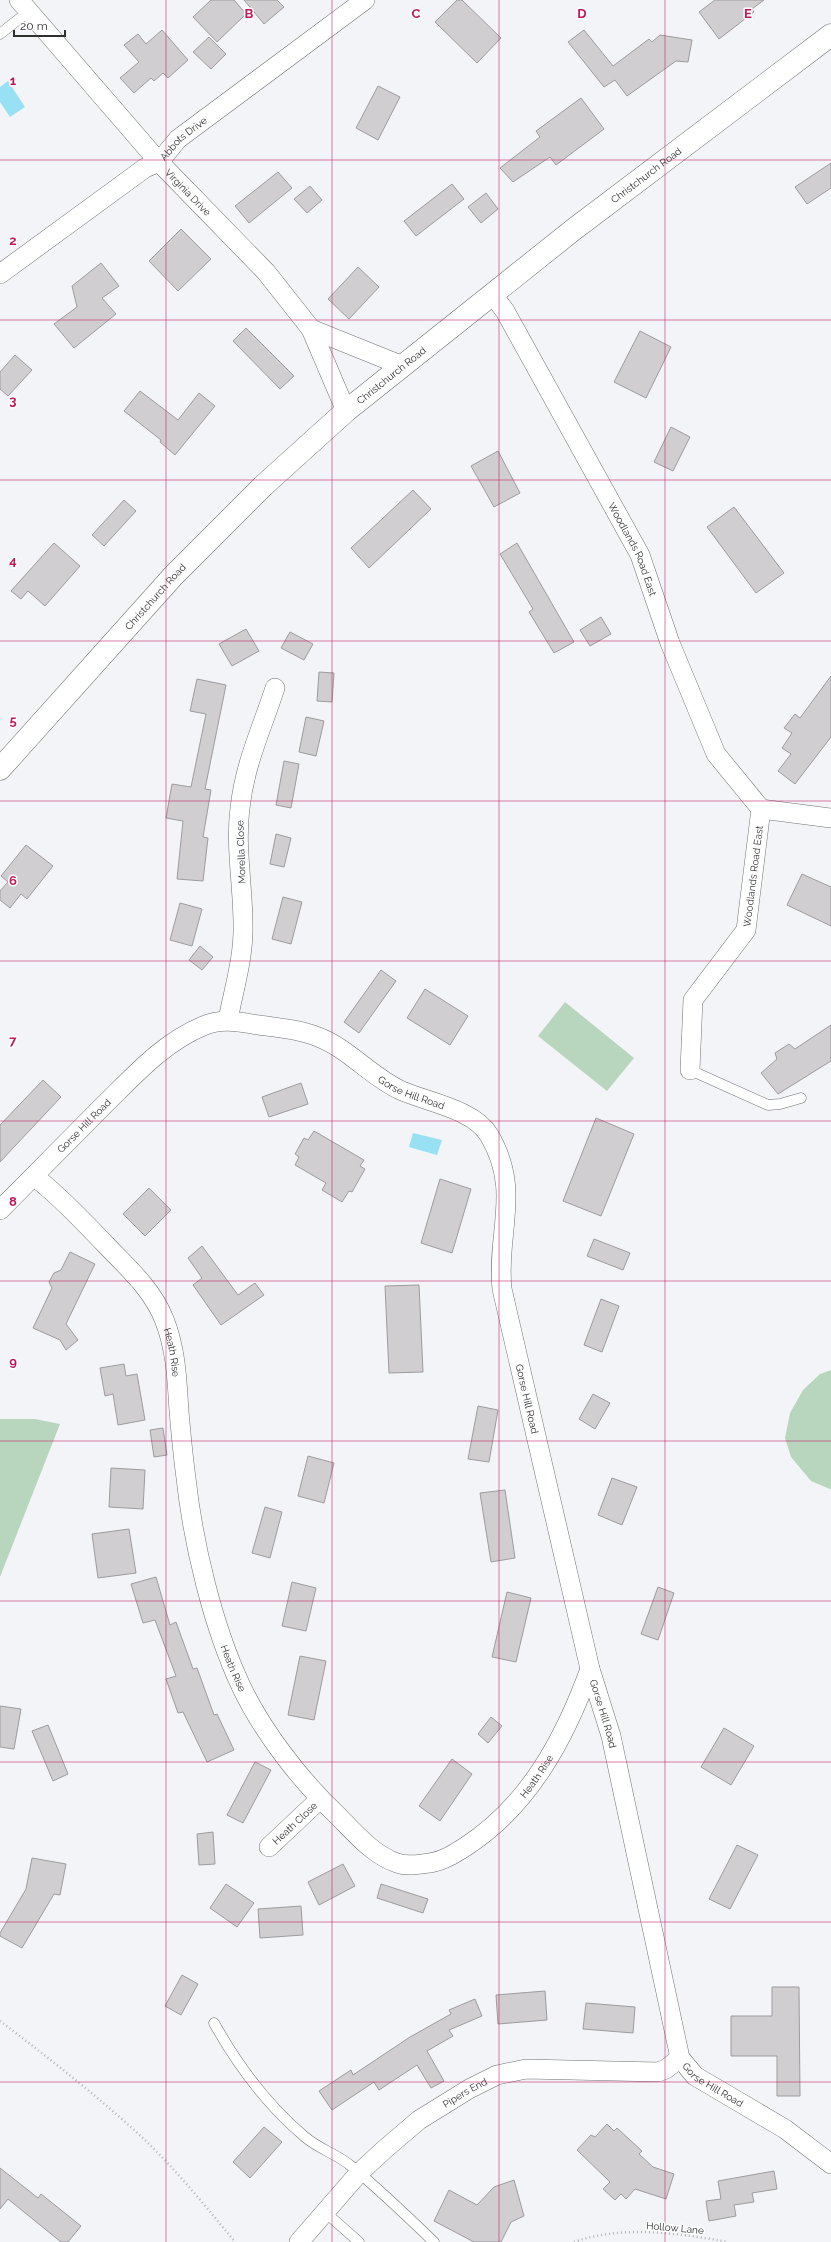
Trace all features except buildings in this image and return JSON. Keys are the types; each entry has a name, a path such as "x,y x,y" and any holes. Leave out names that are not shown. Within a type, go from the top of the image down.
{"main road":[{"name":"Christchurch Road","path":"0,769 174,575 263,486 346,411 492,294 831,35"}],"street":[{"name":"Abbots Drive","path":"0,274 145,168 159,162 178,139 365,0"},
{"name":"Virginia Drive","path":"24,6 159,162 266,272 311,329 346,411"},
{"name":"Woodlands Road East","path":"492,294 505,311 640,556 670,643 716,754 761,809 746,930 693,1000 690,1070"},
{"name":"Virginia Drive","path":"311,329 403,366"},
{"name":"Morella Close","path":"228,1020 242,951 243,924 239,841 242,789 254,741 275,688"},
{"path":"761,809 831,818"},
{"name":"Gorse Hill Road","path":"0,1210 143,1066 160,1052 202,1026 228,1020 304,1032 319,1037 386,1083 470,1118 489,1134 499,1157 506,1181 507,1209 500,1259 502,1290 590,1669 611,1736 680,2058 695,2076 785,2129 831,2164"},
{"name":"Heath Rise","path":"34,1176 80,1219 136,1276 157,1304 165,1322 175,1356 188,1504 213,1607 233,1666 254,1710 282,1751 320,1799 372,1848 398,1864 412,1865 438,1862 449,1857 474,1841 501,1818 524,1793 546,1764 572,1715 590,1669"},
{"name":"Heath Close","path":"269,1847 320,1799"},
{"name":"Pipers End","path":"299,2242 359,2173 419,2120 469,2089 497,2075 526,2069 658,2072 666,2069 680,2058"}],"lane":[{"path":"0,34 24,6"},
{"path":"690,1070 768,1105 780,1104 801,1098"},
{"path":"214,2023 235,2060 266,2098 290,2124 318,2147 350,2164 434,2242"},
{"path":"325,2212 359,2242"}],"path":[{"path":"0,2021 44,2055 147,2142 202,2202 235,2242"},
{"name":"Hollow Lane","path":"574,2242 591,2236 648,2232 684,2234 728,2242"}],"green space":[{"path":"565,1002 634,1058 607,1091 538,1036"},
{"path":"831,1370 830,1489 811,1481 791,1457 785,1438 790,1413 803,1390 820,1374"},
{"path":"0,1419 35,1419 60,1424 0,1577"}],"water":[{"path":"8,81 25,107 10,117 0,102 0,87"},
{"path":"413,1133 442,1140 437,1155 409,1147"}]}
